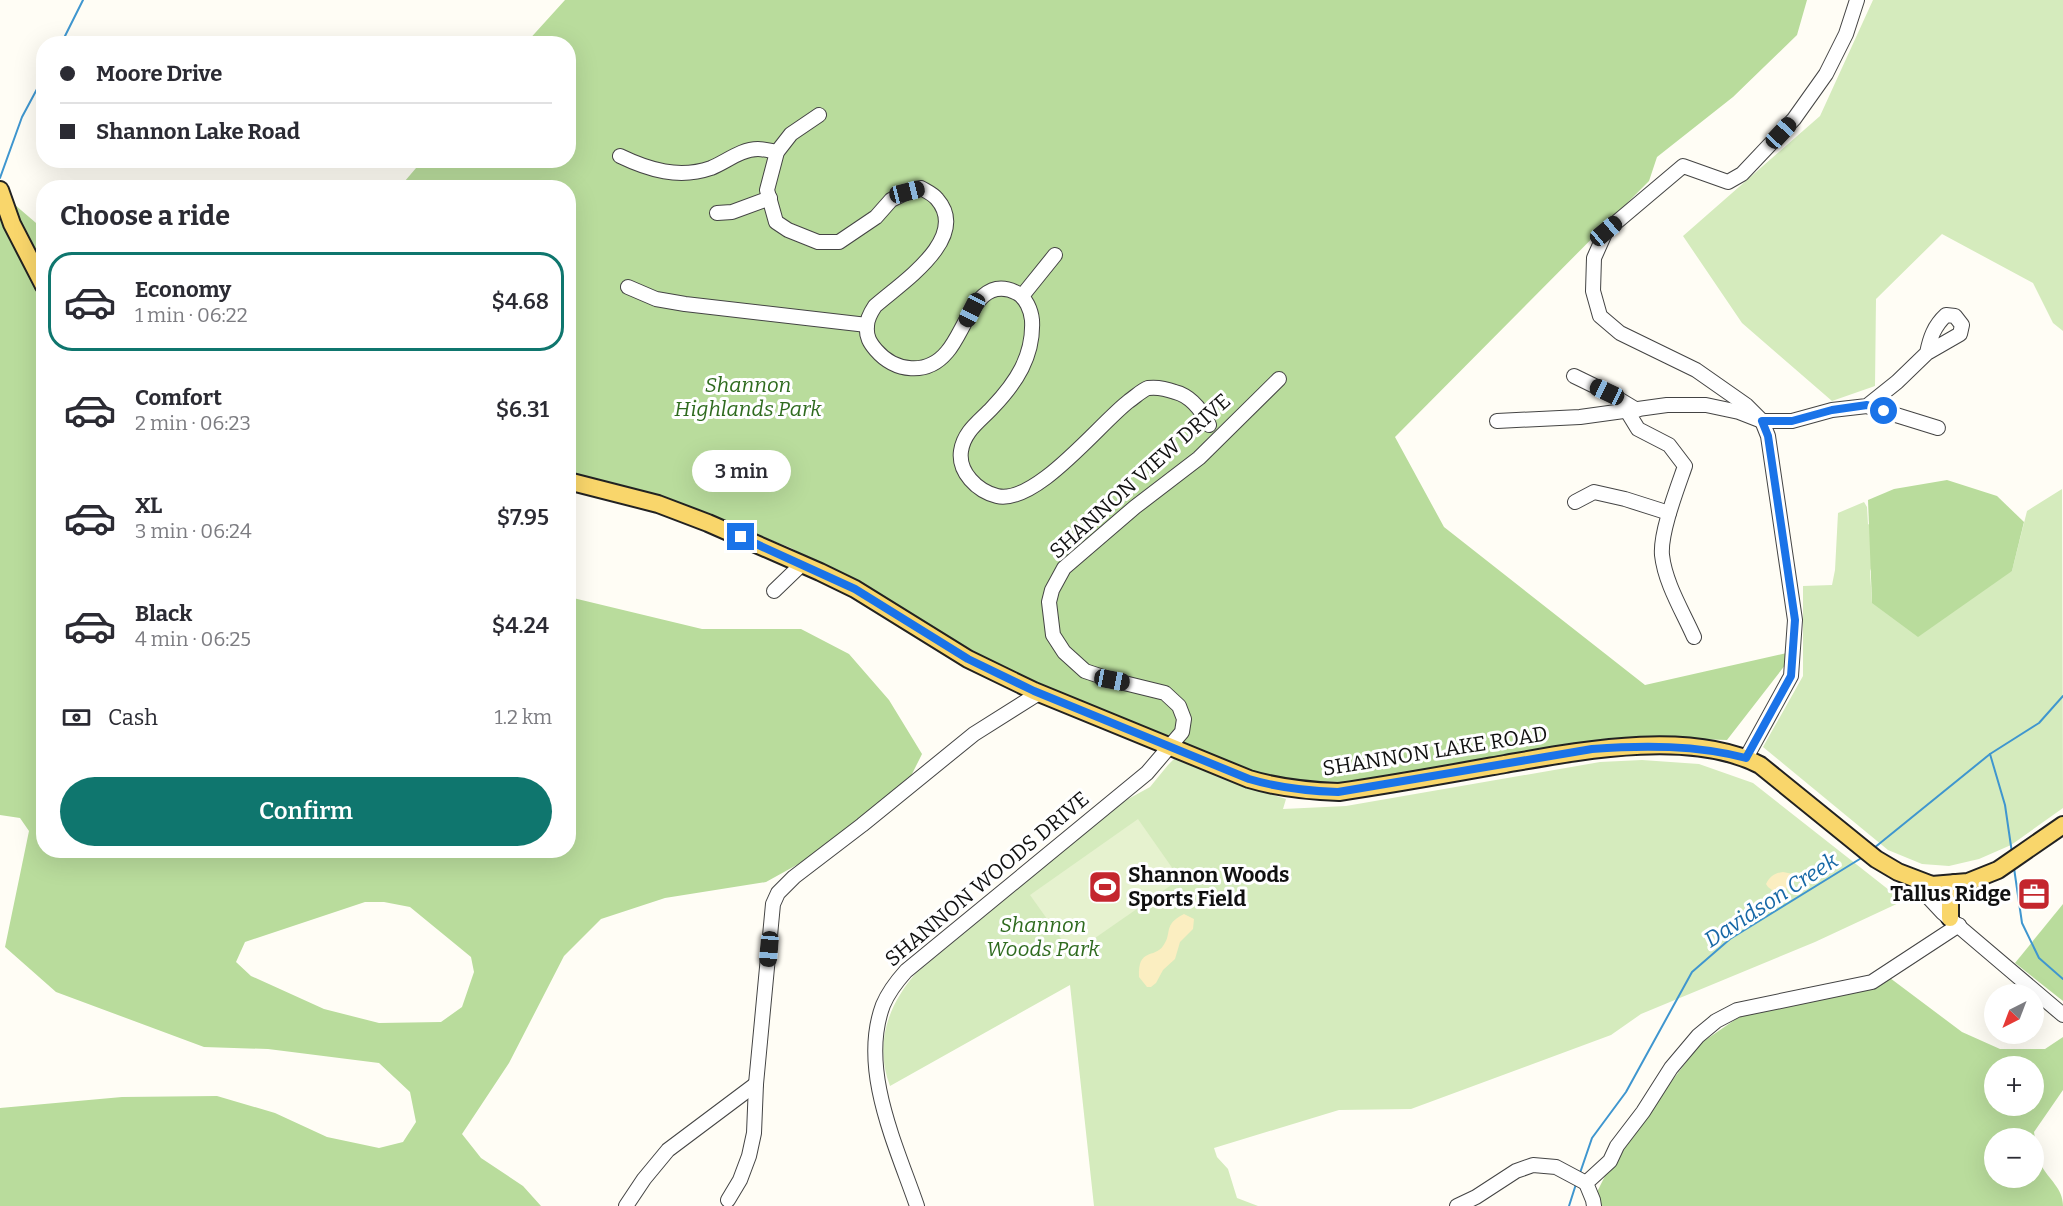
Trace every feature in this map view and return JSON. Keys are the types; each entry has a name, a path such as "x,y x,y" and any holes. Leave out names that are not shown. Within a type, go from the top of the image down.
{"main road":[{"path":"0,190 12,224 36,270"},
{"name":"SHANNON LAKE ROAD","path":"576,483 658,504 708,523 855,589 968,659 1039,693 1249,779 1272,786 1315,792 1338,792 1592,749 1664,747 1698,749 1746,758 1773,774 1876,859 1898,872 1932,885 1968,882 1998,870 2063,825"},
{"path":"1954,921 1950,898 1955,883"}],"street":[{"path":"1746,758 1791,676 1795,620 1768,436 1762,421 1746,405 1696,370 1620,333 1600,316 1593,291 1594,258 1606,231 1683,166 1728,182 1742,174 1794,119 1826,74 1846,34 1857,0"},
{"path":"819,115 791,134 777,152 766,190 776,222 788,230 818,242 839,242 876,217 891,200 907,192 921,188 936,197 944,210 946,221 944,234 936,250 875,306 867,325 868,342 890,364 903,368 918,368 935,363 947,353 984,294 999,289 1013,291 1022,296 1032,316 1030,345 1024,366 1010,389 965,437 961,452 962,466 966,475 978,487 996,496 1013,496 1035,486 1146,388 1184,394 1203,413 1209,425 1222,434"},
{"path":"620,156 641,166 662,172 687,172 710,168 758,149 777,152"},
{"path":"717,213 732,212 770,198"},
{"path":"1022,296 1055,255"},
{"path":"628,286 656,299 685,304 867,325"},
{"path":"1867,405 1897,382 1927,353"},
{"path":"1574,376 1607,392 1632,411 1638,429 1669,445 1685,466 1669,513 1662,554 1666,573 1694,637"},
{"name":"SHANNON VIEW DRIVE","path":"1170,746 1182,732 1184,719 1179,706 1165,693 1085,671 1064,652 1053,635 1049,602 1052,590 1064,568 1135,507 1199,458 1279,379"},
{"path":"1497,421 1580,417 1667,405 1706,405 1739,412 1762,421 1792,421 1832,410 1867,405 1938,428"},
{"path":"1575,502 1594,492 1669,513"},
{"path":"774,591 801,565"},
{"path":"728,1200 750,1156 754,1133 756,1083 773,904 778,892 974,734 1039,693"},
{"name":"SHANNON WOODS DRIVE","path":"917,1206 879,1095 874,1046 883,1004 906,971 1147,773 1170,746"},
{"path":"1919,880 1929,898 2063,1015"},
{"path":"1586,1183 1610,1161 1617,1146 1643,1112 1671,1068 1698,1036 1716,1021 1737,1010 1872,982 1954,921"},
{"path":"626,1206 644,1179 668,1150 756,1083"},
{"path":"1457,1206 1516,1172 1533,1165 1556,1167 1586,1183 1594,1206"}],"green space":[{"name":"Shannon Highlands Park","path":"565,0 1807,0 1797,35 1733,97 1657,157 1649,181 1395,437 1444,527 1645,685 1796,651 1727,740 1606,739 1346,782 1295,781 1254,771 1068,696 997,664 791,548 662,498 576,475 576,180 406,180 416,168 576,168 576,36 532,36"},
{"path":"1873,0 2063,0 2063,331 2053,323 2033,283 1942,234 1876,299 1875,386 1832,401 1742,323 1683,236 1820,116"},
{"path":"0,192 36,223 36,858 576,858 576,599 702,629 801,629 849,654 889,700 922,754 898,802 849,836 766,882 665,898 601,919 564,956 509,1063 462,1134 481,1158 523,1186 541,1206 0,1206 0,1108 122,1097 217,1096 275,1113 327,1137 379,1148 403,1142 416,1122 410,1092 379,1063 268,1049 204,1047 56,992 5,947 29,831 20,818 0,815","holes":["365,902 384,902 410,907 471,957 474,972 462,1007 441,1022 379,1023 324,1009 251,976 236,962 245,942"]},
{"path":"1947,480 1997,496 2024,522 2012,571 1918,637 1872,603 1868,500 1894,489"},
{"path":"2062,489 2063,808 2011,845 1979,859 1949,866 1922,864 1888,850 1763,747 1803,676 1803,586 1832,585 1838,513 1864,502 1867,507 1868,524 1873,527 1875,558 1870,571 1872,603 2012,571 2027,511"},
{"name":"Shannon Woods Park","path":"1177,756 1235,783 1286,799 1283,809 1346,806 1600,762 1642,760 1699,764 1753,783 1903,901 1815,942 1641,1014 1611,1035 1411,1109 1339,1110 1214,1148 1217,1157 1228,1169 1237,1198 1258,1206 1094,1206 1070,985 890,1086 883,1055 884,1040 891,1012 906,985 916,973 1121,803 1150,787"},
{"name":"Shannon Woods Sports Field","path":"1138,819 1180,879 1072,954 1030,895"},
{"path":"2063,904 2063,1001 2015,963"},
{"path":"1890,978 1962,1032 1984,1042 1984,1044 2000,1049 2045,1049 2063,1037 2063,1090 2037,1128 1984,1128 1984,1188 2044,1188 2044,1170 2061,1194 2063,1206 1601,1206 1596,1194 1617,1152 1701,1043 1739,1017 1872,987"}],"sand":[{"path":"1783,872 1798,875 1795,882 1791,881 1780,896 1766,884 1773,875"},
{"path":"1184,914 1194,919 1193,929 1180,942 1175,959 1163,970 1156,983 1147,987 1139,977 1141,961 1163,946 1170,926"}],"waterway":[{"path":"65,36 83,0"},
{"path":"0,178 22,117 36,91"},
{"name":"Davidson Creek","path":"1874,848 1990,754 2039,723 2063,696"},
{"path":"1990,754 2005,805 2012,853"},
{"name":"Davidson Creek","path":"1580,1173 1592,1138 1626,1092 1692,972 1730,939 1863,857"},
{"path":"2014,868 2022,923 2039,958 2063,979"},
{"name":"Davidson Creek","path":"1569,1206 1576,1184"}],"place":[{"name":"Shannon Woods Sports Field","path":"1105,887"},
{"name":"Tallus Ridge","path":"2034,894"}],"route":[{"path":"741,537 855,589 968,659 1034,691 1249,779 1272,786 1315,792 1338,792 1592,749 1624,747 1698,749 1746,758 1791,676 1795,620 1768,436 1762,421 1792,421 1832,410 1867,405 1884,411"}]}
